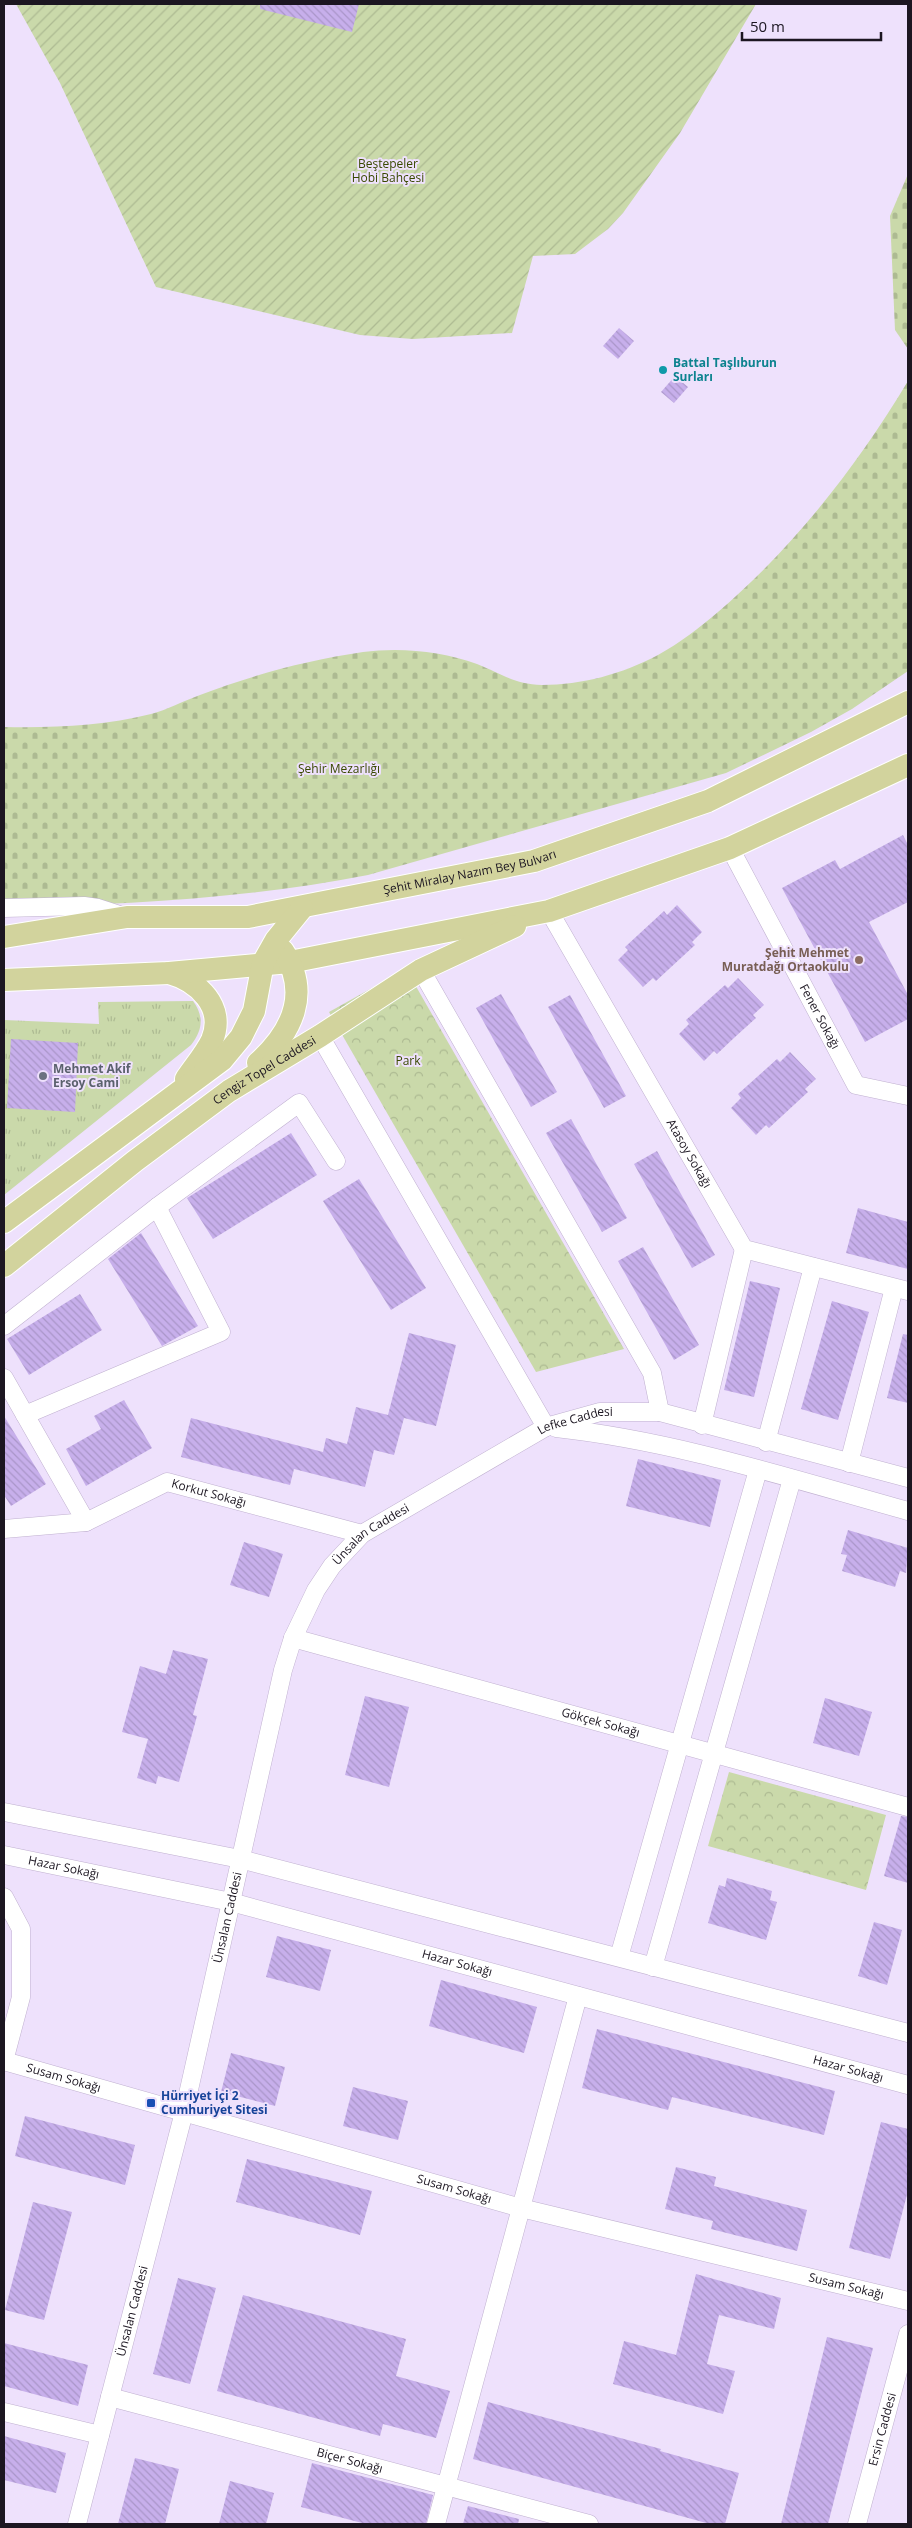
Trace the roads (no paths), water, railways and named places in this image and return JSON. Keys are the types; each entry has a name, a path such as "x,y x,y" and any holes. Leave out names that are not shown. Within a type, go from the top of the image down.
{"main road":[{"name":"Şehit Miralay Nazım Bey Bulvarı","path":"4,937 127,917 248,917 302,908 534,861 708,801 908,702"},
{"path":"4,980 168,973 290,962 549,911 730,848 908,765"},
{"path":"4,1222 222,1060 241,1037 254,1011 263,963 276,940 302,908"},
{"name":"Cengiz Topel Caddesi","path":"4,1266 135,1160 229,1091 320,1036 421,970 549,911"},
{"path":"229,1091 277,1045 291,1021 297,993 295,974 276,940 248,917"},
{"path":"168,973 184,977 197,985 207,997 214,1010 215,1025 212,1040 177,1093"}],"street":[{"name":"Fener Sokağı","path":"730,848 856,1085 908,1096"},
{"path":"4,908 84,906 98,908 127,917"},
{"name":"Atasoy Sokağı","path":"549,911 744,1249"},
{"path":"421,970 652,1373 660,1412"},
{"path":"320,1036 546,1427"},
{"path":"4,1326 157,1207 299,1103 336,1161"},
{"path":"25,1415 221,1332 157,1207"},
{"path":"702,1425 744,1249 901,1289 849,1463"},
{"path":"766,1442 813,1267"},
{"path":"4,1378 86,1522"},
{"name":"Lefke Caddesi","path":"546,1427 600,1412 660,1412 702,1425 908,1478"},
{"name":"Lefke Caddesi","path":"546,1427 604,1434 666,1445 908,1511"},
{"name":"Ünsalan Caddesi","path":"77,2524 184,2112 283,1670 294,1638 316,1590 332,1566 362,1534 546,1427"},
{"path":"618,1958 758,1470"},
{"path":"653,1967 792,1479"},
{"name":"Korkut Sokağı","path":"4,1528 86,1522 167,1482 362,1534"},
{"name":"Gökçek Sokağı","path":"294,1638 908,1806"},
{"path":"4,1812 240,1859 908,2033"},
{"name":"Hazar Sokağı","path":"4,1855 231,1902 908,2085"},
{"path":"4,1897 21,1929 21,1997 4,2061"},
{"path":"436,2524 578,1996"},
{"name":"Susam Sokağı","path":"4,2061 522,2208 908,2301"},
{"name":"Ersin Caddesi","path":"857,2524 908,2334"},
{"name":"Biçer Sokağı","path":"110,2397 589,2524"},
{"path":"4,2412 100,2435"}],"place":[{"name":"Battal Taşlıburun Surları","path":"663,370"},
{"name":"Şehit Mehmet Muratdağı Ortaokulu","path":"859,960"},
{"name":"Mehmet Akif Ersoy Cami","path":"43,1076"},
{"name":"Hürriyet İçi 2 Cumhuriyet Sitesi","path":"151,2103"}],"park label":[{"name":"Beştepeler Hobi Bahçesi","path":"388,171"},
{"name":"Şehir Mezarlığı","path":"339,769"},
{"name":"Park","path":"408,1061"}]}
